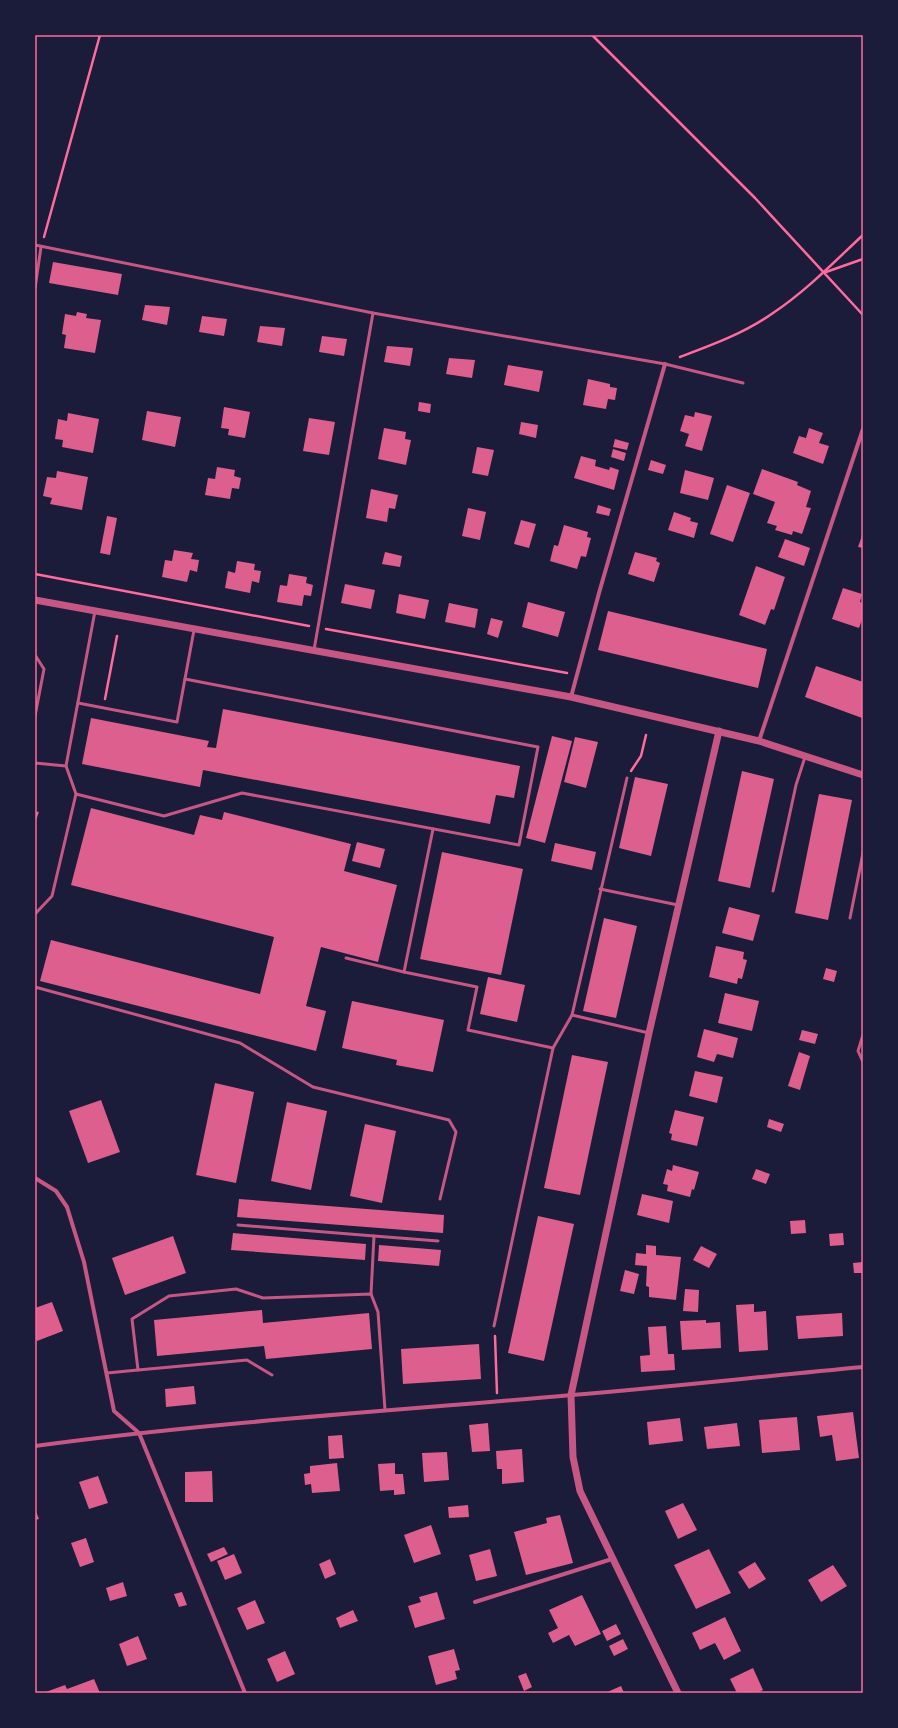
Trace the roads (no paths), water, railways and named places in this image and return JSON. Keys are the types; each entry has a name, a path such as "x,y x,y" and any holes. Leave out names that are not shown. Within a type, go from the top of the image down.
{"street":[{"path":"571,697 599,592 665,364"},
{"path":"758,741 863,429"},
{"path":"35,600 314,652 571,697 758,741 863,774"},
{"path":"678,1693 580,1491 573,1457 571,1395 649,1033 719,731"},
{"path":"35,1178 56,1191 67,1207 84,1262 114,1411 139,1433 245,1693"},
{"path":"35,1446 139,1433 385,1410 571,1395 863,1367"},
{"path":"475,1602 612,1559"}],"lane":[{"path":"35,245 373,313 665,364 742,384"},
{"path":"35,288 42,247"},
{"path":"314,652 373,313"},
{"path":"35,914 52,896 76,794 66,766 95,611"},
{"path":"78,703 177,722 194,629"},
{"path":"35,655 44,669 35,716"},
{"path":"76,794 164,816 242,793 519,846 538,746 185,679"},
{"path":"773,891 796,785 806,755"},
{"path":"35,763 66,766"},
{"path":"494,1326 553,1048 572,1016 626,778"},
{"path":"404,972 433,829"},
{"path":"850,918 863,852"},
{"path":"600,889 678,905"},
{"path":"346,958 477,987 468,1030 553,1048"},
{"path":"35,987 240,1043 313,1087 449,1120 456,1132 440,1199"},
{"path":"572,1016 649,1033"},
{"path":"863,1035 858,1052 863,1062"},
{"path":"238,1225 438,1241"},
{"path":"374,1236 371,1294 378,1312 385,1410"},
{"path":"138,1370 132,1320 169,1296 236,1289 264,1298 371,1294"},
{"path":"106,1373 247,1360 272,1375"}]}
